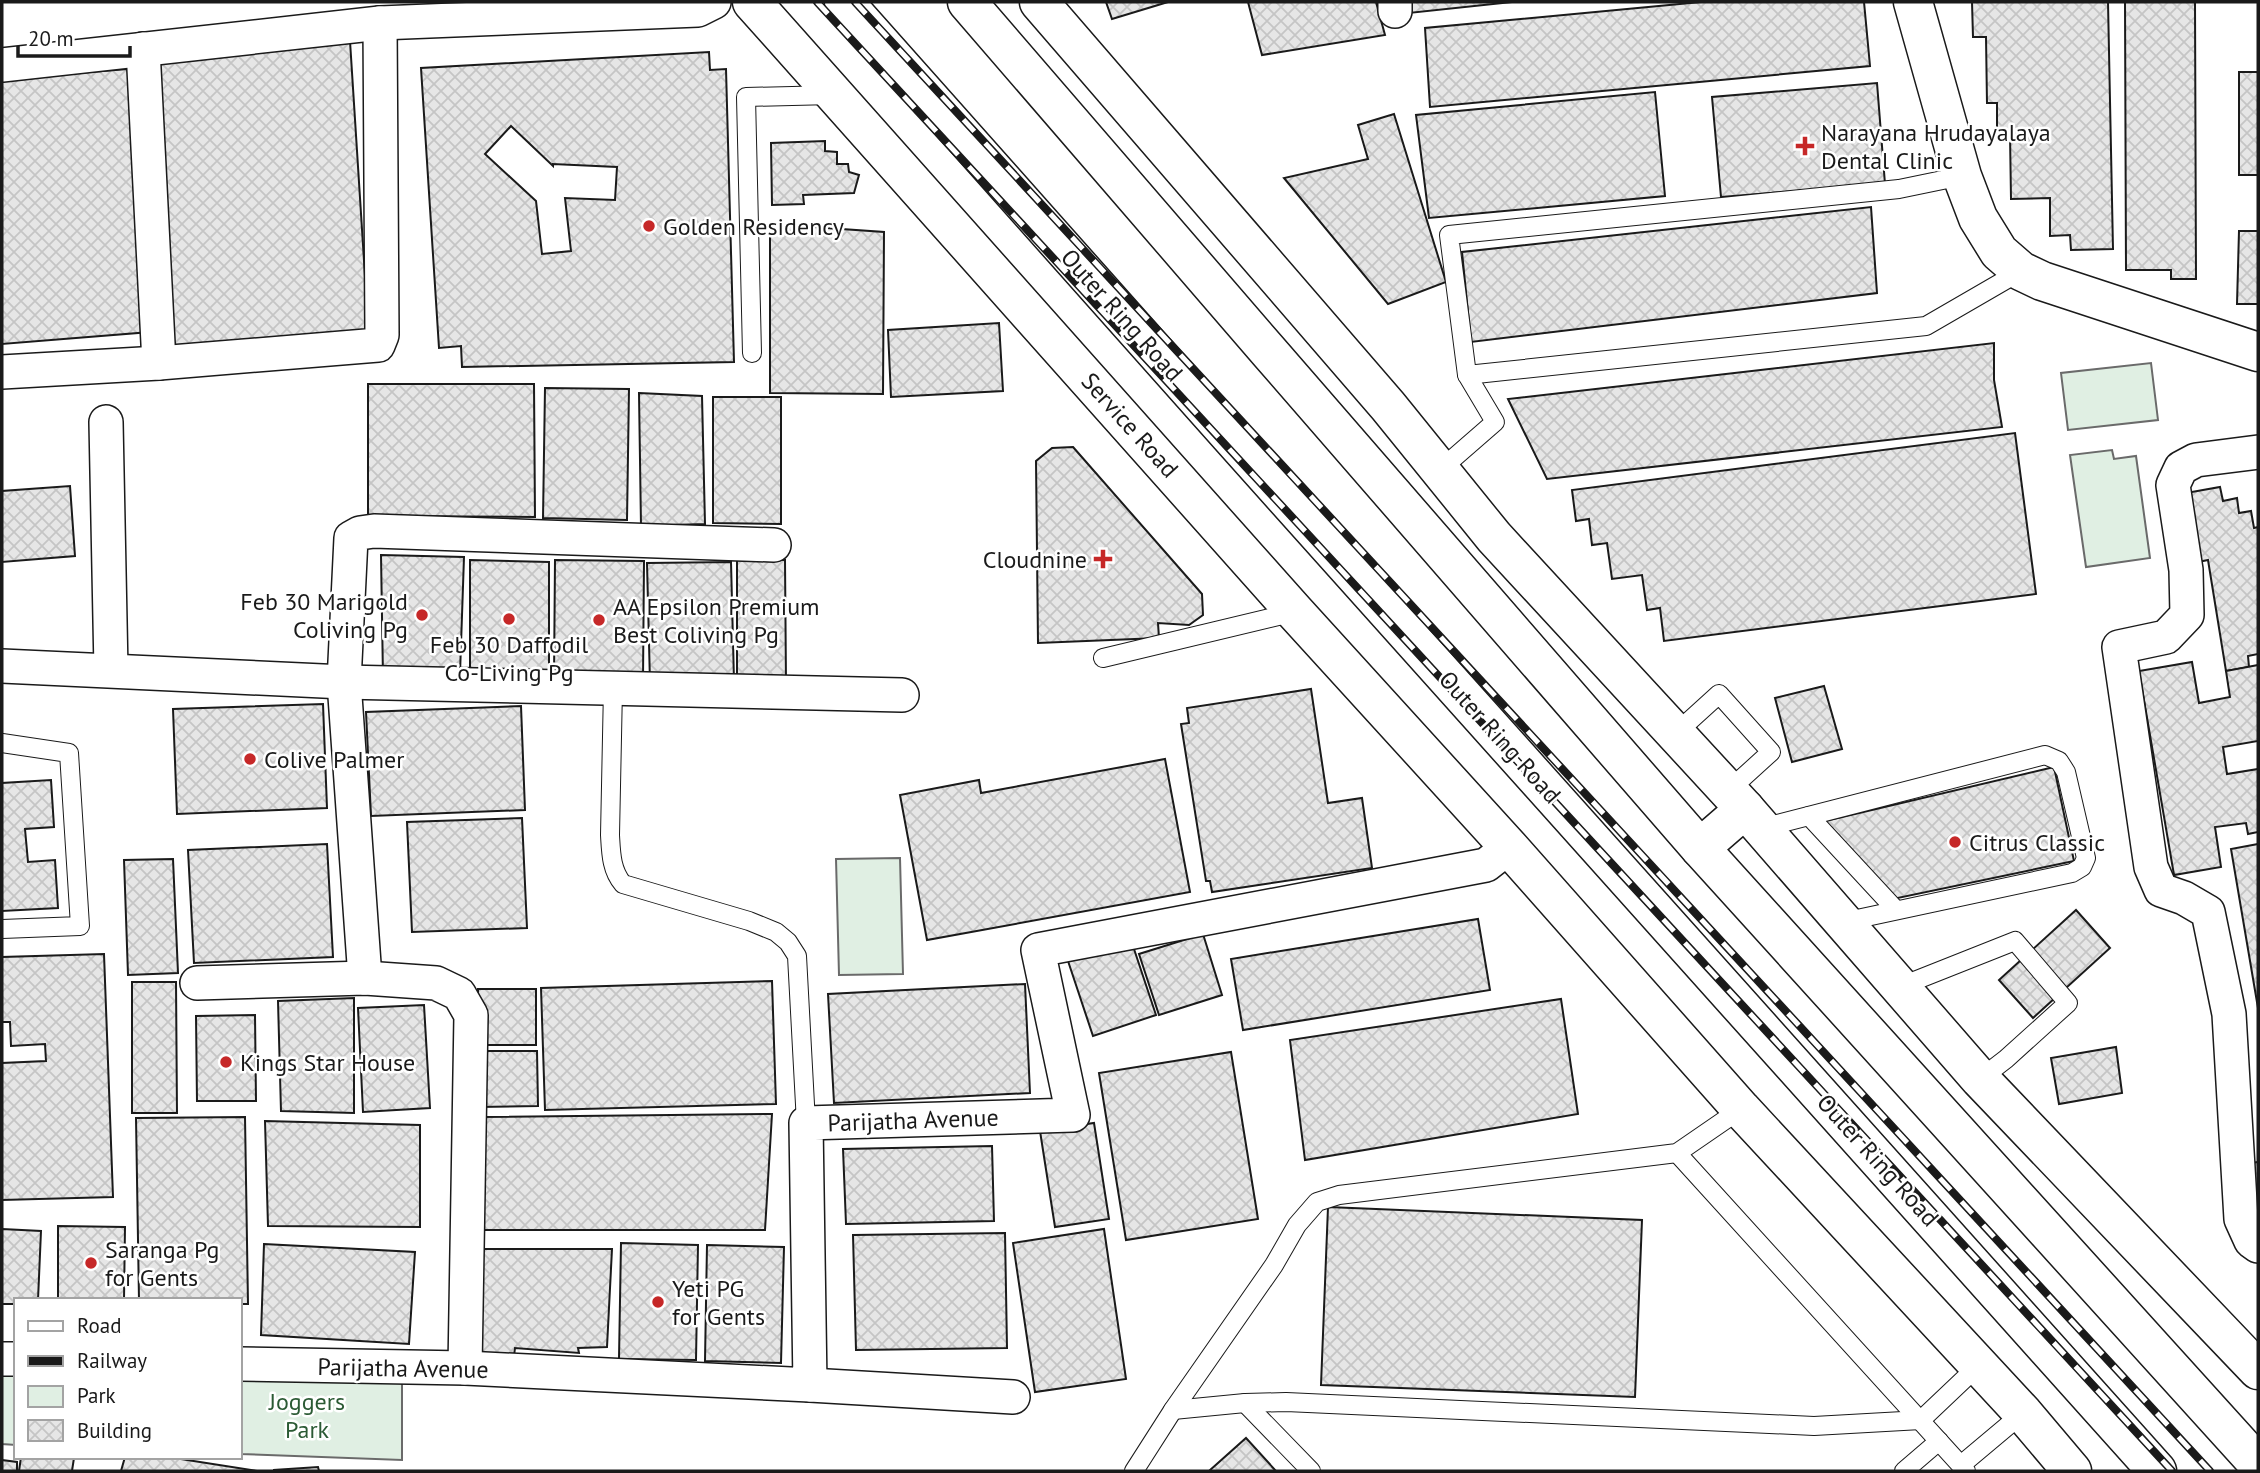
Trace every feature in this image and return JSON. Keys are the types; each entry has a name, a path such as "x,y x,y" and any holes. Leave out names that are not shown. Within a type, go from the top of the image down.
{"main road":[{"name":"Service Road","path":"752,2 1741,1109 2023,1413 2071,1471"},
{"name":"Outer Ring Road","path":"844,2 1228,435 2157,1471"},
{"path":"967,2 1700,848 2258,1464"},
{"path":"1039,2 1388,406 1494,537 1745,809 1980,1079 2256,1362"},
{"path":"1913,2 1962,176 1978,218 1999,252 2021,271 2042,281 2258,352"},
{"path":"1700,848 1745,809"}],"street":[{"path":"2,65 380,23 698,10 714,2"},
{"path":"2,372 372,346 381,340 380,23"},
{"path":"143,49 159,363"},
{"path":"106,422 111,670"},
{"path":"2258,452 2196,460 2181,468 2173,485 2186,570 2187,615 2166,636 2119,647 2151,867 2161,890 2184,898 2208,912 2229,1014 2241,1219 2251,1241 2258,1246"},
{"path":"365,978 344,682 351,538 359,533 388,531 774,545"},
{"path":"2,666 344,682 902,695"},
{"name":"Parijatha Avenue","path":"242,1364 465,1368 810,1385 806,1123 1073,1115 1038,950 1486,865 1509,848"},
{"path":"197,983 365,978 436,983 459,994 471,1014 465,1368"},
{"path":"810,1385 1013,1397"}],"lane":[{"path":"752,353 747,97 836,95"},
{"path":"1441,469 1495,422 1467,375 1449,235 1899,189 1962,176"},
{"path":"1467,375 1926,326 2021,271"},
{"path":"1103,658 1295,612"},
{"path":"613,688 610,835 611,856 617,877 623,884 749,921 776,932 789,942 797,956 806,1123"},
{"path":"1675,734 1719,694 1771,752 1745,809 1809,816 2045,755 2059,761 2066,772 2086,858 2082,867 2071,873 1843,922"},
{"path":"2,743 69,753 80,926 2,929"},
{"path":"1809,816 1896,911"},
{"path":"1899,987 2015,941 2068,1003 1980,1079"},
{"path":"1134,1471 1172,1410 1274,1265 1297,1226 1317,1202 1339,1195 1678,1153 1741,1109"},
{"path":"1678,1153 1963,1468 2023,1413"},
{"path":"1172,1410 1245,1402 1286,1402 1814,1426 1921,1420 1979,1365"},
{"path":"1245,1402 1311,1471"},
{"path":"1904,1471 1939,1441"}],"green space":[{"path":"2151,363 2158,420 2068,430 2061,373"},
{"path":"2112,450 2114,459 2136,456 2150,558 2086,567 2070,455"},
{"path":"900,858 903,974 839,975 836,859"},
{"path":"2,1368 14,1368 14,1445 2,1444"},
{"name":"Joggers Park","path":"242,1373 402,1376 402,1460 242,1454"}],"building":[{"path":"1106,2 1168,2 1112,19"},
{"path":"1248,2 1376,2 1385,35 1262,55"},
{"path":"1408,2 1512,2 1409,13"},
{"path":"1701,2 1864,2 1870,66 1430,107 1425,28"},
{"path":"1972,2 2108,2 2113,249 2071,250 2070,235 2050,236 2050,198 2011,199 2010,134 1997,134 1997,103 1987,103 1986,37 1973,37"},
{"path":"2125,2 2195,2 2196,279 2171,279 2171,270 2126,270"},
{"path":"350,41 369,339 172,351 152,53"},
{"name":"Golden Residency","path":"709,52 710,70 726,69 734,362 462,367 461,346 439,348 421,68","holes":["511,126 553,166 617,167 615,200 565,198 571,251 542,254 536,201 485,154"]},
{"path":"128,69 150,332 2,344 2,79"},
{"path":"2239,72 2258,72 2258,175 2239,175"},
{"path":"1877,83 1885,184 1721,197 1712,97"},
{"path":"1655,92 1665,196 1429,218 1416,115"},
{"path":"1394,114 1446,282 1388,304 1284,178 1368,159 1358,125"},
{"path":"825,141 825,151 837,152 837,164 848,164 849,172 859,175 854,193 803,195 804,204 772,205 771,143"},
{"path":"1871,207 1877,293 1471,342 1462,252"},
{"path":"770,224 884,232 883,394 770,393"},
{"path":"2239,231 2258,231 2258,304 2237,304"},
{"path":"999,323 1003,391 891,397 888,330"},
{"path":"1994,343 1994,380 2002,427 1547,479 1508,399"},
{"path":"368,384 534,384 535,517 368,516"},
{"path":"545,388 629,389 627,520 543,518"},
{"path":"639,393 702,396 705,524 641,526"},
{"path":"713,397 781,397 781,524 713,523"},
{"path":"2015,433 2036,594 1664,641 1660,608 1647,610 1642,575 1612,579 1607,543 1592,545 1589,519 1576,521 1572,490"},
{"path":"1073,447 1202,594 1203,615 1189,625 1158,623 1159,638 1038,643 1036,461 1052,448"},
{"path":"70,486 75,556 2,562 2,491"},
{"path":"2220,487 2223,501 2237,498 2239,513 2251,511 2254,528 2258,527 2258,654 2248,656 2249,667 2226,671 2208,560 2198,562 2186,493"},
{"name":"Feb 30 Marigold Coliving Pg","path":"381,555 464,557 460,674 383,678"},
{"name":"Feb 30 Daffodil Co-Living Pg","path":"470,560 549,562 549,676 470,677"},
{"name":"AA Epsilon Premium Best Coliving Pg","path":"555,560 644,561 643,680 554,679"},
{"path":"737,560 785,560 786,683 737,683"},
{"path":"731,562 734,681 650,683 647,563"},
{"path":"2192,662 2199,703 2230,697 2226,671 2258,665 2258,741 2223,747 2227,774 2258,769 2258,832 2248,834 2246,823 2215,827 2221,867 2174,875 2139,671"},
{"path":"1824,686 1842,749 1792,762 1775,698"},
{"path":"1311,689 1328,803 1362,798 1372,868 1212,892 1210,881 1206,881 1181,724 1189,723 1187,708"},
{"name":"Colive Palmer","path":"323,704 327,808 177,814 173,709"},
{"path":"521,706 525,810 371,816 366,712"},
{"path":"1165,759 1190,892 927,940 900,795 979,780 981,793"},
{"name":"Citrus Classic","path":"2054,767 2074,861 1893,899 1821,822"},
{"path":"51,780 54,827 25,829 28,862 55,860 58,908 2,911 2,783"},
{"path":"522,818 527,928 412,932 407,822"},
{"path":"327,844 333,957 194,963 188,850"},
{"path":"2258,844 2258,1008 2231,849"},
{"path":"173,859 178,973 128,975 124,860"},
{"path":"2076,910 2110,948 2033,1018 1999,980"},
{"path":"1478,919 1490,990 1243,1030 1231,959"},
{"path":"1203,934 1222,995 1159,1015 1139,954"},
{"path":"1130,937 1156,1015 1093,1036 1067,958"},
{"path":"104,954 113,1197 2,1200 2,1063 46,1061 45,1044 11,1046 10,1022 2,1022 2,957"},
{"path":"772,981 776,1104 545,1110 541,988"},
{"path":"132,982 176,982 177,1113 132,1113"},
{"path":"1025,984 1030,1093 834,1103 828,994"},
{"path":"478,989 536,989 536,1045 478,1045"},
{"path":"354,998 354,1113 281,1111 278,1001"},
{"path":"1561,999 1578,1114 1305,1160 1290,1040"},
{"path":"424,1005 430,1108 363,1112 358,1008"},
{"path":"255,1015 256,1101 197,1101 196,1016"},
{"path":"2116,1047 2122,1093 2059,1104 2051,1058"},
{"path":"479,1051 537,1051 538,1106 479,1107"},
{"path":"1231,1052 1258,1219 1126,1240 1099,1073"},
{"path":"772,1114 765,1230 479,1230 481,1117"},
{"path":"245,1117 248,1304 242,1304 242,1298 139,1298 136,1118"},
{"path":"265,1121 420,1125 420,1227 268,1226"},
{"path":"1094,1123 1109,1219 1055,1227 1040,1131"},
{"path":"992,1146 994,1221 846,1224 843,1149"},
{"path":"2258,1162 2258,1209 2251,1163"},
{"path":"1328,1207 1642,1220 1635,1397 1321,1385"},
{"name":"Saranga Pg for Gents","path":"58,1226 125,1227 124,1298 58,1298"},
{"path":"2,1229 41,1231 38,1298 14,1298 14,1304 2,1304"},
{"path":"1104,1229 1126,1379 1035,1392 1013,1243"},
{"path":"1005,1233 1007,1348 856,1350 853,1235"},
{"name":"Yeti PG for Gents","path":"621,1243 698,1245 696,1360 619,1359"},
{"path":"264,1244 415,1252 409,1344 261,1335"},
{"path":"707,1245 784,1247 781,1363 705,1361"},
{"path":"479,1249 612,1249 607,1347 578,1348 579,1353 515,1348 514,1356 477,1352"},
{"path":"1246,1438 1276,1471 1209,1471"},
{"path":"21,1459 74,1459 72,1471 19,1471"},
{"path":"124,1459 181,1459 257,1471 121,1471"},
{"path":"2,1460 17,1462 17,1471 2,1471"},
{"path":"318,1467 319,1471 274,1471 274,1470"}],"railway":[{"path":"817,2 2172,1471"},
{"path":"855,2 2210,1471"}],"place":[{"name":"Narayana Hrudayalaya Dental Clinic","path":"1805,146"},
{"name":"Golden Residency","path":"649,226"},
{"name":"Cloudnine","path":"1103,559"},
{"name":"Feb 30 Marigold Coliving Pg","path":"422,615"},
{"name":"Feb 30 Daffodil Co-Living Pg","path":"509,619"},
{"name":"AA Epsilon Premium Best Coliving Pg","path":"599,620"},
{"name":"Colive Palmer","path":"250,759"},
{"name":"Citrus Classic","path":"1955,842"},
{"name":"Kings Star House","path":"226,1062"},
{"name":"Saranga Pg for Gents","path":"91,1263"},
{"name":"Yeti PG for Gents","path":"658,1302"}]}
